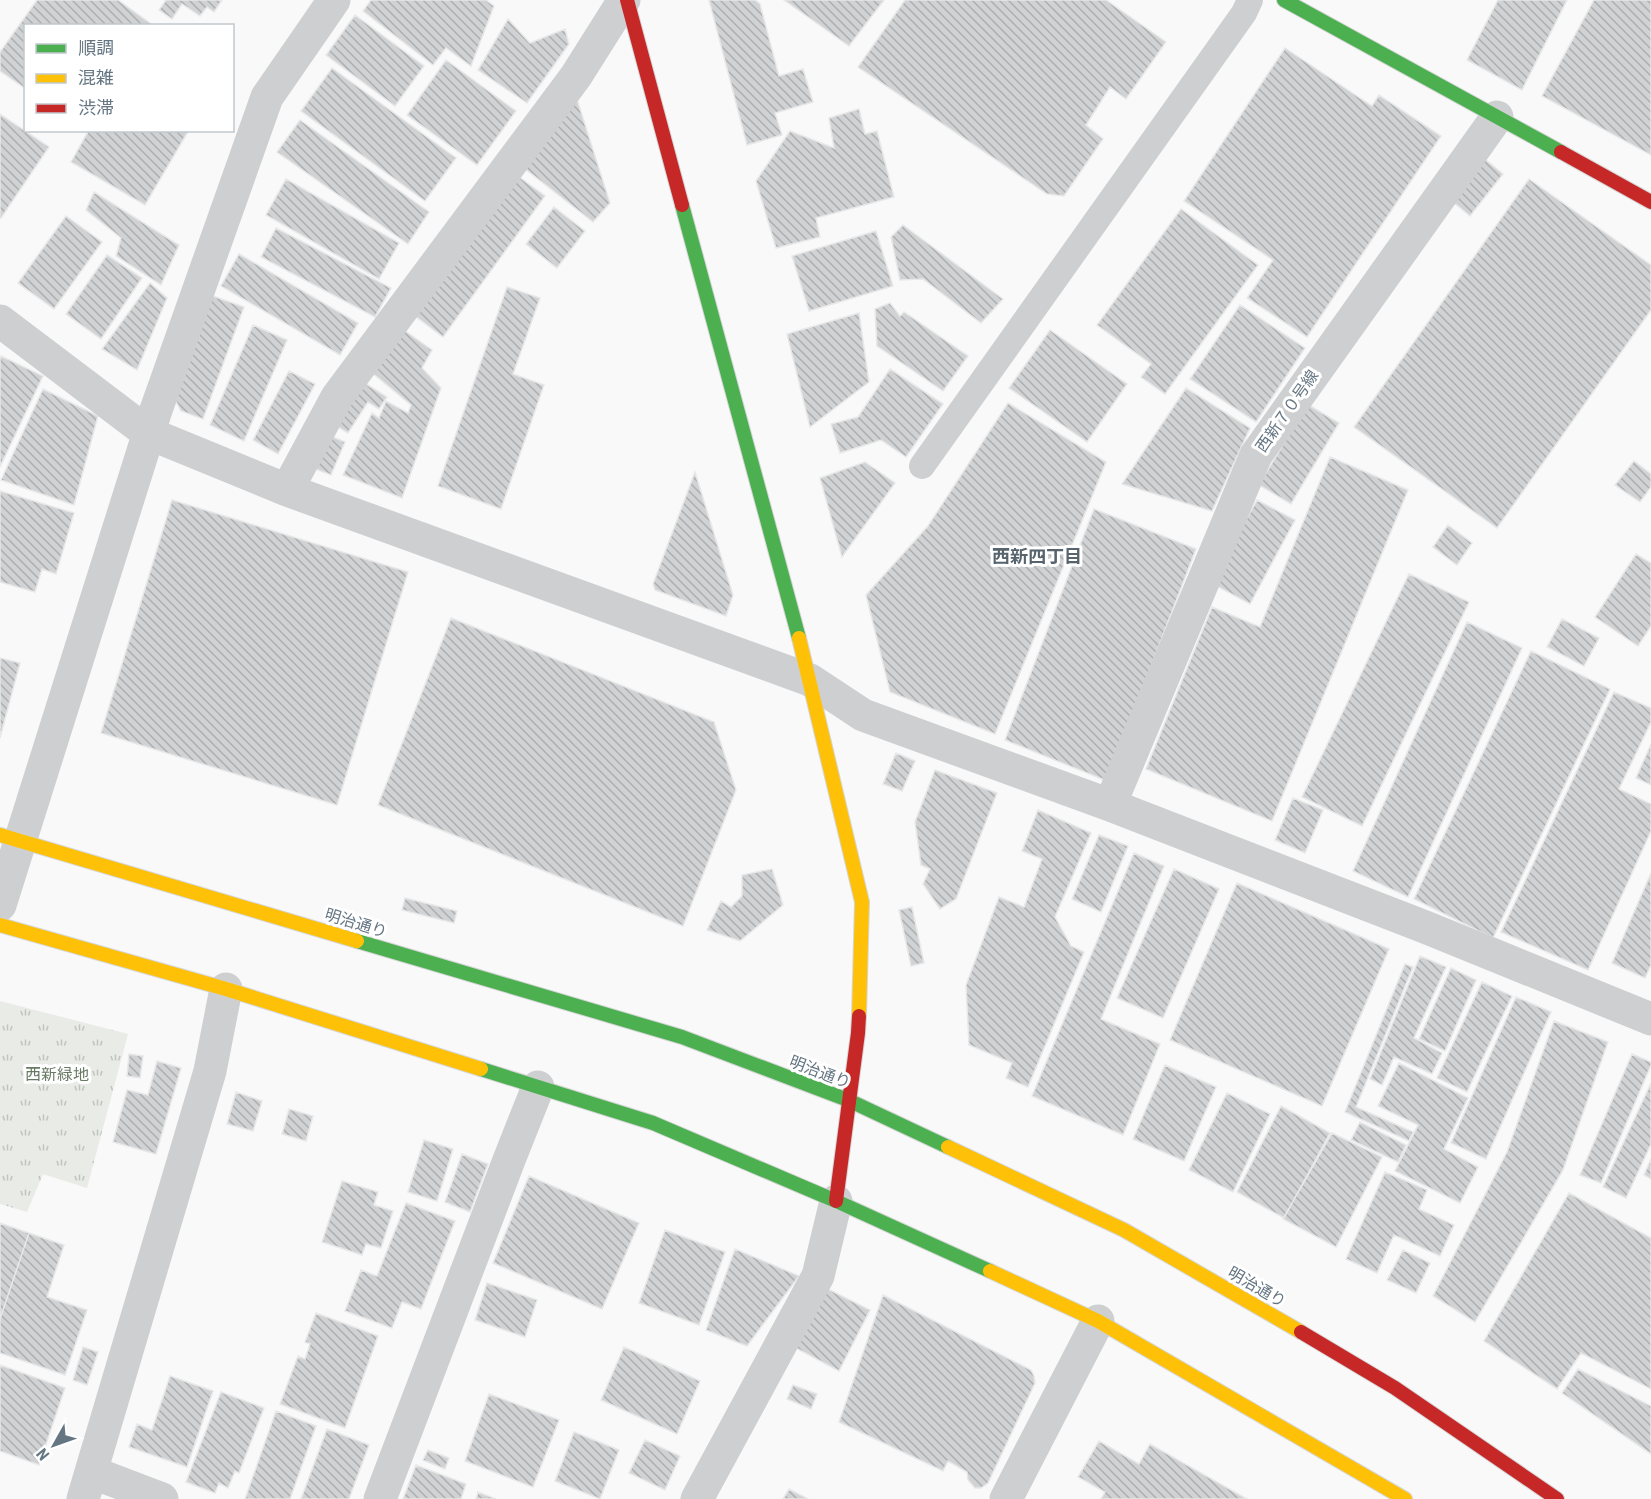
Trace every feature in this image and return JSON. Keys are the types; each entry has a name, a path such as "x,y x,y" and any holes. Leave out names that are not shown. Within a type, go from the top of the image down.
{"street":[{"path":"0,905 10,838 148,433 267,97 334,0"},
{"path":"287,490 337,397 576,76 626,0"},
{"path":"626,0 810,681 862,902 858,1032 836,1201 818,1276 697,1499"},
{"path":"1284,0 1651,202"},
{"name":"西新７０号線","path":"1110,805 1256,455 1497,117"},
{"path":"0,321 148,433 287,490 810,681 862,715 1110,805 1425,927 1651,1019"},
{"name":"明治通り","path":"10,838 682,1037 848,1100 1124,1230 1395,1388 1557,1499"},
{"path":"0,925 226,989 653,1124 836,1201 1098,1321 1405,1499"},
{"path":"162,1499 87,1486 210,1071 226,989"},
{"path":"380,1499 538,1087"},
{"path":"1006,1499 1098,1321"}],"lane":[{"path":"922,466 1245,13 1250,0"}],"green space":[{"name":"西新緑地","path":"0,1001 128,1034 87,1188 43,1174 27,1212 0,1204"}],"building":[{"path":"37,0 118,0 151,24 24,24 24,88 0,71 0,52"},
{"path":"166,0 222,0 214,12 207,7 200,16 182,4 172,19 159,10"},
{"path":"371,0 486,0 494,6 471,66 446,48 433,65 363,11"},
{"path":"709,0 755,0 760,4 779,76 803,69 813,102 775,113 782,135 747,145"},
{"path":"784,0 884,0 849,46"},
{"path":"905,0 1106,0 1166,42 1126,99 1110,87 1086,125 1103,139 1064,196 1047,194 858,67"},
{"path":"1498,0 1567,0 1522,90 1467,60"},
{"path":"1594,0 1651,0 1651,155 1542,96"},
{"path":"355,15 424,66 395,106 326,55"},
{"path":"508,19 530,43 565,29 569,44 527,103 478,70"},
{"path":"1285,48 1372,106 1379,95 1441,136 1307,337 1247,298 1273,260 1184,201"},
{"path":"446,60 516,111 477,165 407,115"},
{"path":"332,68 456,158 425,201 301,111"},
{"path":"576,96 610,203 593,222 524,168"},
{"path":"859,109 865,134 877,131 894,197 816,218 820,237 776,248 756,181 790,131 834,148 829,118"},
{"path":"0,114 49,147 0,218"},
{"path":"300,120 429,212 408,244 277,152"},
{"path":"88,132 188,132 145,205 71,162"},
{"path":"1480,155 1503,174 1470,216 1447,197"},
{"path":"518,176 545,196 443,337 415,316"},
{"path":"286,179 399,243 379,279 266,215"},
{"path":"1529,179 1651,265 1651,310 1497,528 1354,427"},
{"path":"94,192 179,245 161,285 116,256 121,238 86,210"},
{"path":"554,207 585,231 557,268 526,244"},
{"path":"1181,209 1258,265 1165,394 1141,377 1151,364 1097,325"},
{"path":"66,216 102,242 54,309 18,283"},
{"path":"903,225 1003,299 981,323 923,279 900,280 891,237"},
{"path":"276,228 391,288 375,317 261,257"},
{"path":"876,231 893,286 809,311 792,256"},
{"path":"239,254 358,323 340,355 221,286"},
{"path":"107,255 142,278 101,339 66,314"},
{"path":"150,283 167,298 137,370 102,349"},
{"path":"507,287 540,298 513,374 544,385 501,509 438,486"},
{"path":"210,295 244,307 203,419 181,411 173,396"},
{"path":"890,303 900,316 904,312 968,356 943,391 877,346 875,309"},
{"path":"1240,305 1305,348 1256,422 1190,379"},
{"path":"859,313 869,382 810,427 787,334"},
{"path":"253,325 287,340 244,441 210,425"},
{"path":"401,328 432,350 422,368 441,388 402,498 343,475 372,413 379,418 386,401 408,413 411,405 370,371"},
{"path":"1050,330 1127,384 1087,442 1009,388"},
{"path":"1,356 43,376 0,467 0,358"},
{"path":"890,369 943,404 906,457 881,440 840,453 831,424 858,417"},
{"path":"289,371 315,384 278,454 253,440"},
{"path":"360,380 387,397 379,409 368,402 348,433 333,424"},
{"path":"1186,388 1250,428 1212,511 1122,484"},
{"path":"43,389 98,416 74,505 1,480"},
{"path":"1008,403 1106,462 995,734 890,692 866,595 928,526"},
{"path":"1307,404 1339,423 1291,504 1259,485"},
{"path":"326,434 345,442 331,475 313,468"},
{"path":"1330,457 1408,490 1272,821 1146,769 1212,607 1260,627"},
{"path":"1634,461 1651,474 1651,487 1640,502 1615,485"},
{"path":"865,462 895,483 842,557 820,478"},
{"path":"695,472 733,595 726,616 655,590 653,584"},
{"path":"0,491 74,513 56,574 42,569 35,592 0,582"},
{"path":"172,500 408,572 337,805 101,733"},
{"path":"1257,500 1295,520 1250,604 1211,583"},
{"path":"1094,509 1196,549 1107,781 1005,740"},
{"path":"1448,525 1472,543 1457,565 1433,547"},
{"path":"1636,554 1651,563 1651,626 1638,646 1595,617"},
{"path":"1409,574 1469,602 1362,826 1302,797"},
{"path":"451,618 714,722 736,790 683,926 378,805"},
{"path":"1562,619 1599,638 1584,666 1547,647"},
{"path":"1467,622 1522,648 1408,897 1353,871"},
{"path":"1531,651 1610,689 1493,938 1414,899"},
{"path":"0,658 20,663 0,738"},
{"path":"1614,692 1651,708 1651,722 1619,789 1651,804 1651,831 1588,970 1501,932"},
{"path":"1651,744 1651,785 1636,778"},
{"path":"896,753 915,761 902,791 883,784"},
{"path":"935,770 997,793 956,899 940,909 923,884 930,869 921,865 915,822"},
{"path":"1293,798 1323,810 1305,853 1275,840"},
{"path":"1038,810 1091,833 1055,917 1071,946 1084,952 1028,1087 1006,1078 1012,1063 969,1045 966,985 999,897 1024,907 1042,859 1022,851"},
{"path":"1099,835 1128,846 1101,912 1072,899"},
{"path":"1134,853 1164,866 1101,1019 1160,1044 1123,1135 1032,1096"},
{"path":"772,869 783,905 740,941 707,930 721,901 731,907 742,896 742,875"},
{"path":"1174,869 1219,889 1163,1018 1117,998"},
{"path":"1651,873 1651,965 1645,978 1612,963"},
{"path":"1237,883 1389,949 1322,1106 1170,1040"},
{"path":"405,898 457,911 454,923 402,910"},
{"path":"912,907 924,963 911,966 899,910"},
{"path":"1420,956 1446,967 1414,1038 1442,1053 1432,1074 1394,1057 1382,1085 1370,1079"},
{"path":"1405,964 1413,967 1356,1107 1413,1132 1409,1141 1345,1112"},
{"path":"1451,968 1476,980 1445,1051 1419,1039"},
{"path":"1482,982 1512,996 1467,1092 1437,1078"},
{"path":"1516,997 1551,1012 1486,1159 1451,1143"},
{"path":"1554,1021 1608,1042 1563,1170 1475,1322 1433,1296 1507,1152"},
{"path":"129,1054 143,1056 140,1078 127,1076"},
{"path":"1632,1054 1651,1062 1651,1065 1601,1183 1580,1175"},
{"path":"157,1061 181,1068 156,1154 113,1142 127,1090 148,1095"},
{"path":"1399,1063 1468,1098 1444,1149 1478,1167 1460,1203 1395,1171 1418,1125 1378,1106"},
{"path":"1165,1065 1216,1087 1184,1161 1133,1139"},
{"path":"1651,1083 1651,1144 1626,1198 1603,1187"},
{"path":"236,1092 262,1101 253,1131 227,1124"},
{"path":"1227,1093 1270,1114 1233,1192 1189,1170"},
{"path":"1281,1106 1330,1133 1284,1218 1237,1192"},
{"path":"289,1109 313,1116 306,1141 282,1134"},
{"path":"1360,1122 1406,1145 1398,1162 1351,1140"},
{"path":"1332,1133 1382,1157 1336,1247 1283,1219"},
{"path":"424,1140 453,1149 437,1201 408,1192"},
{"path":"462,1154 488,1164 470,1212 445,1202"},
{"path":"1651,1159 1651,1179 1644,1175"},
{"path":"1385,1172 1427,1190 1419,1209 1454,1225 1440,1256 1394,1235 1377,1273 1346,1259"},
{"path":"529,1176 639,1223 602,1309 493,1263"},
{"path":"342,1181 378,1192 374,1205 393,1211 381,1248 366,1244 362,1255 322,1242"},
{"path":"1569,1193 1651,1238 1651,1389 1581,1353 1557,1389 1484,1341"},
{"path":"406,1203 455,1221 421,1309 402,1302 392,1328 345,1311 361,1270 377,1276"},
{"path":"0,1223 29,1233 0,1319"},
{"path":"665,1230 725,1252 699,1325 639,1303"},
{"path":"29,1233 64,1245 47,1297 87,1310 65,1375 0,1353 0,1319"},
{"path":"735,1249 799,1276 747,1346 706,1330"},
{"path":"1403,1250 1430,1263 1416,1293 1387,1280"},
{"path":"487,1283 537,1300 525,1337 475,1320"},
{"path":"820,1285 870,1310 839,1371 790,1345"},
{"path":"883,1295 1031,1370 1035,1383 988,1483 981,1488 975,1488 968,1480 967,1472 948,1461 943,1471 839,1422"},
{"path":"316,1313 378,1336 345,1428 280,1404 298,1356 305,1359 310,1344 305,1342"},
{"path":"83,1347 98,1352 87,1385 73,1380"},
{"path":"624,1347 700,1381 677,1434 601,1400"},
{"path":"0,1365 65,1388 39,1465 0,1451"},
{"path":"1578,1369 1651,1406 1651,1454 1562,1393"},
{"path":"170,1376 213,1391 187,1467 129,1447 137,1424 152,1430"},
{"path":"793,1385 817,1394 811,1409 787,1399"},
{"path":"221,1392 264,1408 239,1473 235,1471 228,1488 219,1483 215,1493 186,1482"},
{"path":"489,1394 559,1420 533,1487 465,1461"},
{"path":"276,1411 316,1426 290,1499 245,1499"},
{"path":"327,1429 369,1445 349,1499 301,1499"},
{"path":"574,1432 619,1450 600,1499 555,1481"},
{"path":"645,1440 680,1456 665,1490 629,1473"},
{"path":"1099,1441 1139,1464 1150,1444 1247,1499 1101,1499 1105,1492 1078,1477"},
{"path":"428,1450 449,1458 445,1469 423,1460"},
{"path":"416,1465 466,1484 461,1499 403,1499"},
{"path":"789,1489 808,1499 783,1499"},
{"path":"478,1492 496,1499 476,1499"}],"traffic: fast":[{"path":"1284,0 1561,152"},
{"path":"682,205 799,638"},
{"path":"357,941 682,1037 848,1100 948,1147"},
{"path":"481,1069 653,1123 836,1201 990,1271"}],"traffic: slow":[{"path":"799,638 862,902 859,1016"},
{"path":"0,835 357,941"},
{"path":"0,925 226,989 481,1069"},
{"path":"948,1147 1124,1230 1301,1332"},
{"path":"990,1271 1098,1321 1405,1499"}],"traffic: jam":[{"path":"627,0 682,205"},
{"path":"1561,152 1651,202"},
{"path":"836,1201 859,1016"},
{"path":"1301,1332 1395,1388 1557,1499"}],"district":[{"name":"西新四丁目","path":"1037,556"}]}
